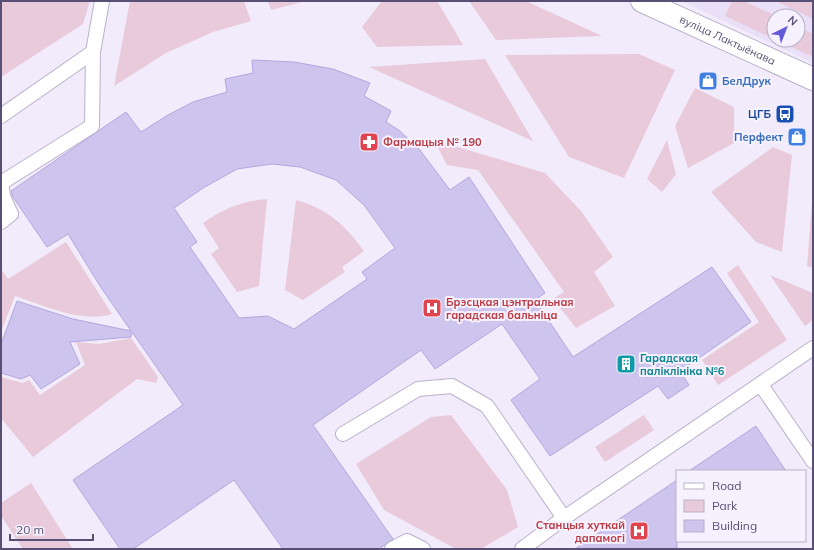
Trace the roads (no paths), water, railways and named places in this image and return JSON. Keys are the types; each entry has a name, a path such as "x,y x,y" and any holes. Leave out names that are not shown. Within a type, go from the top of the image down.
{"street":[{"name":"вуліца Лактыёнава","path":"642,1 813,80"}],"lane":[{"path":"1,222 11,214 3,196 1,183 92,126 93,52 102,1"},
{"path":"1,116 93,52"},
{"path":"522,549 564,518 813,348"},
{"path":"760,385 813,461"},
{"path":"343,434 418,389 452,386 487,406 564,518"},
{"path":"392,549 407,541 423,549"}],"place":[{"name":"БелДрук","path":"708,81"},
{"name":"ЦГБ","path":"785,114"},
{"name":"Перфект","path":"797,137"},
{"name":"Фармацыя № 190","path":"369,142"},
{"name":"Брэсцкая цэнтральная гарадская бальніца","path":"432,308"},
{"name":"Гарадская паліклініка №6","path":"626,364"},
{"name":"Станцыя хуткай дапамогі","path":"639,531"}]}
